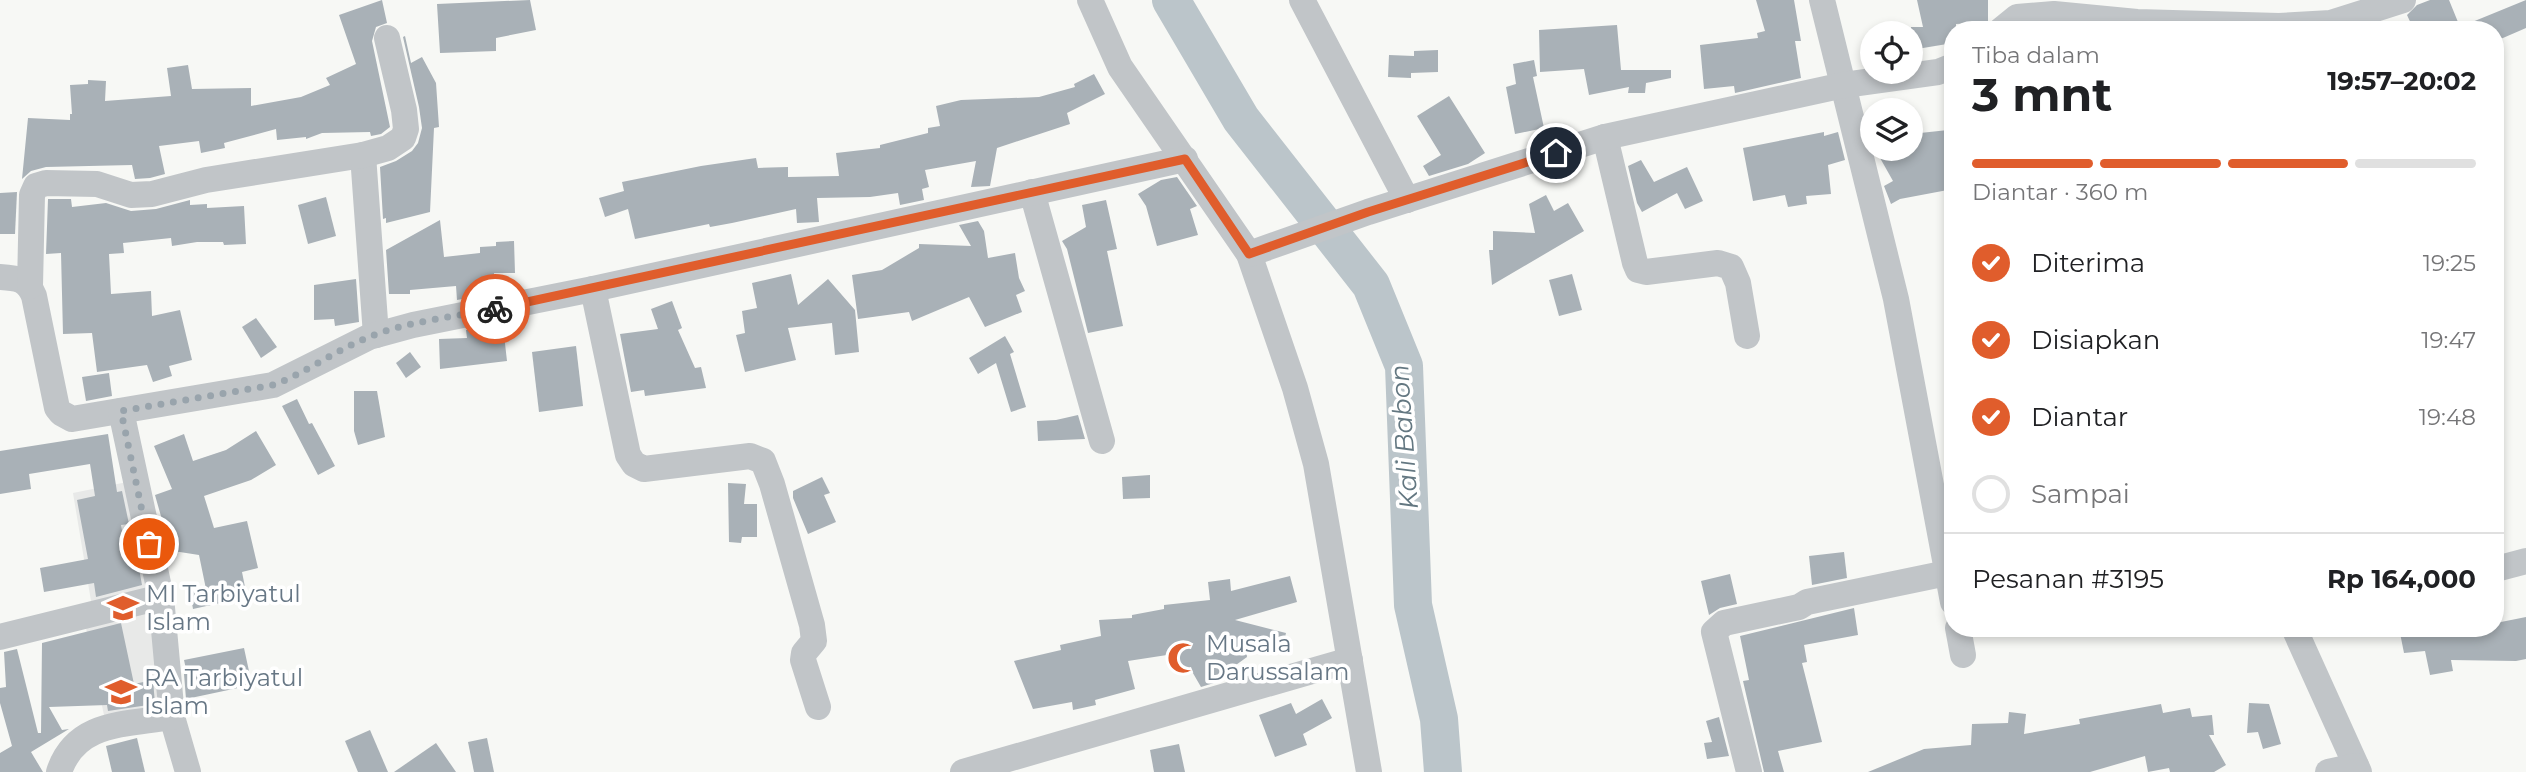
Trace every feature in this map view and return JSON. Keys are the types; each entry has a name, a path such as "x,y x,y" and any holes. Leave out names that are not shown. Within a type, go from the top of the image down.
{"street":[{"path":"1090,0 1120,67 1185,159 1258,251 1316,464 1369,772"},
{"path":"1303,0 1407,200"},
{"path":"1822,0 1941,476 1944,524"},
{"path":"2334,21 2353,8 2401,0"},
{"path":"2013,21 2033,15 2054,14 2103,21"},
{"path":"387,38 406,129 397,144 363,155 206,180 141,196 97,184 36,186 32,195 30,286 57,408 61,413 72,419 273,385 333,353 376,335 1185,159"},
{"path":"1258,251 1368,212 1605,137 1844,85 1944,70"},
{"path":"1605,137 1638,270 1646,272 1718,262 1731,267 1738,283 1746,336"},
{"path":"363,155 376,335"},
{"path":"1032,192 1102,442"},
{"path":"0,276 16,278 30,286"},
{"path":"593,289 628,455 634,464 645,469 750,456 763,461 772,484 811,625 814,641 804,653 803,660 818,707"},
{"path":"121,411 161,597 172,717 188,772"},
{"path":"2504,567 2526,561"},
{"path":"1749,772 1714,632 1724,623 1799,607 1807,602 1944,574"},
{"path":"0,636 161,597"},
{"path":"1960,637 1963,655"},
{"path":"2298,637 2358,769 2328,772"},
{"path":"962,772 1350,660"},
{"path":"59,772 64,755 73,744 97,730 172,717"}],"shaded area":[{"name":"MI Tarbiyatul Islam","path":"132,481 169,713 106,725 86,628 93,613 73,493"}],"building":[{"path":"382,0 387,23 376,27 372,41 390,127 381,134 371,136 370,132 322,133 306,139 277,140 276,129 224,143 225,148 201,153 199,141 159,146 165,174 150,178 135,179 132,165 46,167 31,171 22,179 28,118 70,120 70,85 88,84 88,80 106,81 105,101 171,96 167,68 188,65 192,89 251,88 251,106 301,97 330,85 326,78 356,64 339,15"},
{"path":"530,0 536,30 496,38 496,51 440,53 437,4"},
{"path":"1756,0 1794,0 1801,41 1795,41 1801,78 1735,93 1734,86 1704,89 1700,45 1758,38 1757,33 1765,31"},
{"path":"1917,0 1988,0 1988,21 1944,21 1944,44 1923,48 1923,21"},
{"path":"2430,0 2449,0 2458,21 2410,21 2407,15 2417,5"},
{"path":"2526,0 2526,28 2504,38 2504,21 2475,21"},
{"path":"1617,25 1621,70 1671,70 1671,78 1646,83 1645,93 1628,93 1629,87 1589,95 1584,69 1540,72 1539,30"},
{"path":"405,36 411,63 422,57 436,83 439,127 434,128 430,212 386,223 386,218 383,219 380,167 412,151 418,143 422,128 403,37"},
{"path":"1438,50 1438,72 1411,73 1411,78 1388,77 1389,55 1414,56 1414,51"},
{"path":"1534,60 1537,76 1533,77 1544,128 1515,134 1506,87 1516,84 1513,64"},
{"path":"1094,74 1105,94 1067,113 1070,124 997,148 990,186 971,187 976,161 925,170 929,187 922,189 924,200 900,205 898,193 870,197 817,198 819,222 797,223 796,209 635,239 628,209 605,217 599,198 624,191 622,182 756,158 758,168 788,167 788,177 839,176 836,153 880,148 880,145 928,133 928,128 940,126 936,106 961,100 1039,97 1075,87 1074,84"},
{"path":"1449,96 1485,153 1468,164 1429,176 1423,166 1441,155 1417,116"},
{"path":"1944,130 1944,191 1900,199 1891,204 1884,186 1893,181 1882,161 1923,161 1923,133"},
{"path":"1824,132 1824,136 1838,132 1845,160 1828,165 1831,194 1806,196 1807,204 1788,207 1785,195 1753,201 1743,148"},
{"path":"1641,160 1654,182 1687,167 1703,201 1685,209 1677,193 1642,212 1637,203 1628,166"},
{"path":"1177,177 1197,206 1190,209 1198,235 1157,246 1146,206 1138,194 1161,180"},
{"path":"17,192 15,234 0,234 0,193"},
{"path":"1546,195 1554,211 1568,203 1584,231 1492,285 1489,250 1493,250 1493,231 1535,233 1529,204"},
{"path":"326,197 336,236 308,244 298,205"},
{"path":"48,199 71,199 72,207 106,203 131,211 156,209 190,200 190,205 207,204 207,208 244,206 246,244 197,242 172,246 171,238 123,243 124,253 109,254 111,294 151,291 152,316 180,310 192,360 169,366 172,376 153,382 147,365 97,372 92,333 63,334 61,253 46,254"},
{"path":"1106,200 1117,249 1107,251 1123,326 1088,333 1067,249 1062,241 1086,227 1082,205"},
{"path":"440,220 444,257 480,253 480,247 496,246 496,242 514,241 515,273 494,273 495,281 477,282 479,296 457,300 456,286 410,290 410,294 389,294 386,250"},
{"path":"978,221 984,231 988,258 1015,253 1019,278 1025,291 1016,295 1022,312 985,327 969,297 912,321 909,312 858,319 852,275 882,270 919,248 919,244 971,246 959,225"},
{"path":"791,274 798,305 828,279 855,310 859,352 835,355 832,323 788,328 796,360 745,372 736,335 745,333 742,311 757,308 752,283"},
{"path":"1572,274 1582,310 1559,316 1549,280"},
{"path":"356,279 359,322 335,326 334,319 314,320 314,285"},
{"path":"672,301 682,328 678,330 695,368 701,367 706,388 645,396 644,390 631,392 620,334 658,329 651,309"},
{"path":"256,318 277,347 261,358 242,327"},
{"path":"503,326 507,361 440,369 439,339 467,338 466,330"},
{"path":"1005,336 1014,352 1010,354 1026,407 1011,412 996,363 978,374 969,358"},
{"path":"576,346 583,406 539,412 532,352"},
{"path":"410,352 421,367 406,378 396,363"},
{"path":"109,373 112,396 86,401 82,377"},
{"path":"354,391 377,391 385,437 358,445 354,431"},
{"path":"297,399 335,466 318,475 282,406"},
{"path":"1078,415 1085,439 1038,441 1037,421"},
{"path":"256,431 276,465 251,480 204,496 214,528 247,521 258,568 242,572 247,597 193,609 190,592 206,589 199,555 167,550 166,534 155,495 172,489 154,446 184,434 193,461 226,450"},
{"path":"108,434 117,492 122,491 129,524 121,525 128,565 138,563 142,585 96,597 94,583 44,592 40,568 88,559 77,500 95,496 90,464 29,474 31,489 0,494 0,451"},
{"path":"1150,475 1150,498 1123,499 1122,477"},
{"path":"822,477 830,493 824,495 836,522 808,534 793,498 793,491"},
{"path":"728,483 746,484 744,504 757,504 757,537 742,537 741,543 729,542"},
{"path":"1844,552 1847,578 1812,585 1809,556"},
{"path":"1730,574 1737,604 1720,608 1709,615 1701,581"},
{"path":"1290,576 1297,602 1235,620 1286,633 1282,650 1245,640 1247,657 1229,670 1233,677 1201,687 1190,668 1183,673 1167,655 1128,661 1135,689 1095,700 1096,705 1073,710 1072,702 1033,709 1014,661 1061,650 1060,645 1101,636 1099,620 1132,618 1132,615 1164,609 1164,605 1210,600 1208,582 1230,579 1231,591"},
{"path":"1854,608 1858,635 1804,645 1807,662 1802,663 1822,742 1778,751 1784,772 1764,772 1743,681 1749,680 1740,636"},
{"path":"2526,617 2526,659 2451,660 2453,671 2430,675 2425,651 2404,653 2401,637 2504,637 2504,621"},
{"path":"121,623 134,684 153,680 155,704 108,711 107,705 49,707 62,730 69,729 31,752 43,772 0,772 0,753 12,746 0,703 0,688 6,687 4,652 17,649 38,733 41,733 42,643"},
{"path":"244,648 252,685 186,699 184,674 187,674 184,660"},
{"path":"1322,699 1332,718 1303,734 1307,745 1275,757 1259,715 1291,703 1296,714"},
{"path":"2249,703 2269,704 2281,744 2263,749 2258,732 2247,733"},
{"path":"2161,704 2163,713 2190,708 2192,717 2212,715 2214,735 2209,735 2226,765 2214,772 2170,772 2169,768 2148,772 2145,756 2090,772 1868,772 1924,749 1971,745 1972,724 2008,723 2009,712 2026,714 2024,734 2080,724 2079,719"},
{"path":"1719,717 1729,756 1707,759 1704,743 1712,742 1706,721"},
{"path":"370,730 388,772 358,772 345,741"},
{"path":"137,738 145,772 112,772 106,746"},
{"path":"487,738 494,772 474,772 468,742"},
{"path":"436,743 456,772 394,772"},
{"path":"1179,744 1185,772 1154,772 1150,750"}],"waterway":[{"name":"Kali Babon","path":"1171,0 1241,119 1371,285 1404,366 1413,605 1439,719 1443,772"}],"way so far":[{"path":"149,544 121,411 273,385 333,353 376,335 495,309"}],"place":[{"name":"MI Tarbiyatul Islam","path":"123,608"},
{"name":"Musala Darussalam","path":"1183,658"},
{"name":"RA Tarbiyatul Islam","path":"121,692"}],"route":[{"path":"495,309 1185,159 1249,254 1368,212 1556,153"}]}
